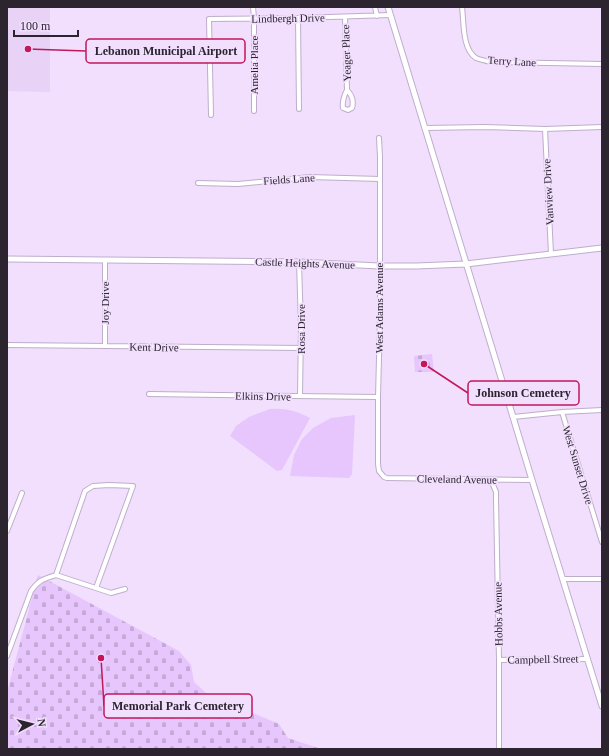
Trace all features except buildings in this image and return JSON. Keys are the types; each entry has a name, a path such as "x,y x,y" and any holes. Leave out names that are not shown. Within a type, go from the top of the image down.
{"street":[{"name":"Amelia Place","path":"253,7 254,111"},
{"path":"375,7 377,16"},
{"path":"389,7 390,15 602,706"},
{"name":"Terry Lane","path":"462,7 465,38 468,48 478,59 491,62 602,64"},
{"name":"Lindbergh Drive","path":"211,115 209,19 390,15"},
{"name":"Yeager Place","path":"345,17 347,90"},
{"path":"298,18 299,109"},
{"path":"425,128 484,127 545,129 602,127"},
{"name":"Vanview Drive","path":"545,129 551,254"},
{"name":"West Adams Avenue","path":"379,138 380,319 378,464 379,471 382,476"},
{"name":"Fields Lane","path":"198,183 238,184 310,177 380,179"},
{"name":"Castle Heights Avenue","path":"7,259 299,262 379,266 466,264 602,248"},
{"name":"Joy Drive","path":"104,260 105,346"},
{"name":"Rosa Drive","path":"299,262 301,327 300,396"},
{"name":"Kent Drive","path":"7,345 301,348"},
{"name":"Elkins Drive","path":"149,394 378,397"},
{"path":"513,417 602,410"},
{"name":"West Sunset Drive","path":"562,412 602,542"},
{"name":"Cleveland Avenue","path":"382,476 388,478 532,480"},
{"name":"Hobbs Avenue","path":"491,480 496,492 499,749"},
{"path":"56,575 85,490 93,486 133,486 96,588"},
{"path":"7,531 22,493"},
{"path":"7,656 31,591 36,584 43,579 56,575 111,593 125,589"},
{"path":"563,579 602,579"},
{"name":"Campbell Street","path":"499,660 587,658"}],"shaded area":[{"path":"7,7 50,7 50,92 7,91"}],"green space":[{"path":"432,354 434,372 415,372 414,356"},
{"path":"270,409 291,410 310,418 282,470 277,471 230,436 236,426 249,417"},
{"path":"355,415 352,474 349,478 290,476 294,455 302,439 313,428 331,418"},
{"path":"38,575 179,651 191,665 194,682 206,693 279,724 288,738 321,749 7,749 7,692"}],"place":[{"name":"Lebanon Municipal Airport","path":"28,49"},
{"name":"Johnson Cemetery","path":"424,364"},
{"name":"Memorial Park Cemetery","path":"101,658"}]}
